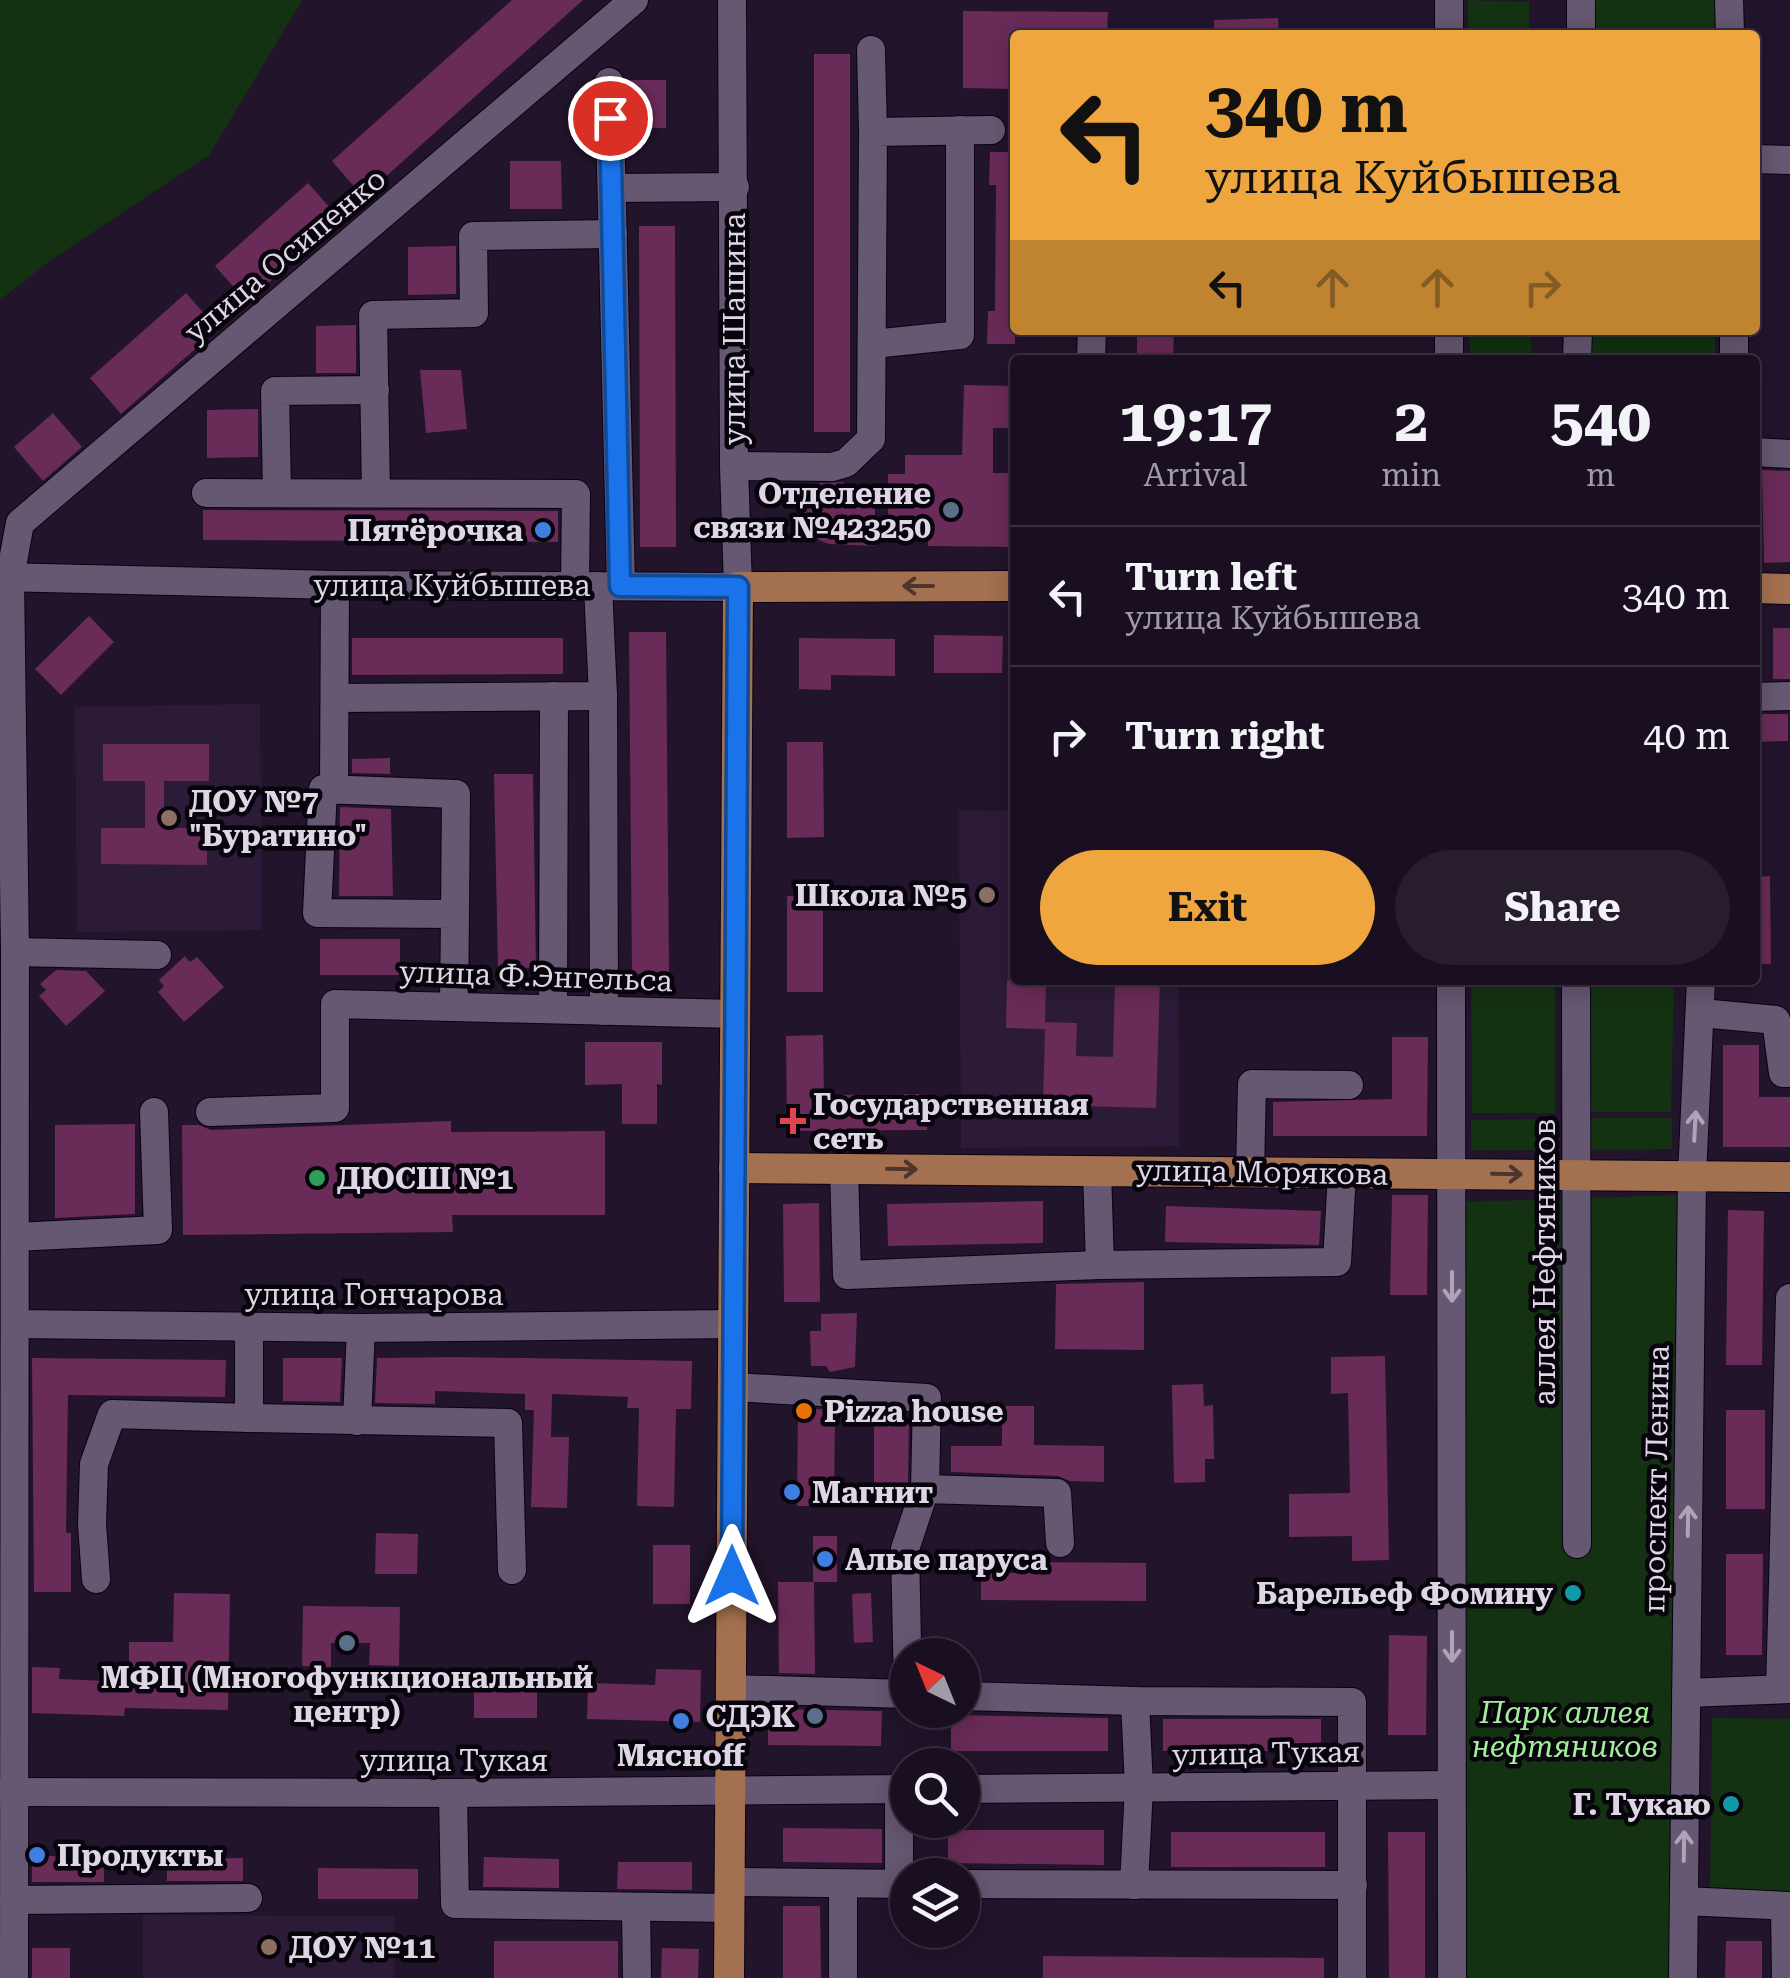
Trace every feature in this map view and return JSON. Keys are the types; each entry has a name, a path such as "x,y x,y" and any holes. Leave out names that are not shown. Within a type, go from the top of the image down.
{"main road":[{"name":"улица Куйбышева","path":"738,587 1010,586"},
{"name":"улица Шашина","path":"730,1978 738,587"},
{"path":"1760,588 1790,589"},
{"name":"улица Морякова","path":"734,1168 1790,1177"}],"street":[{"name":"улица Осипенко","path":"14,1978 7,1657 15,1324 15,1236 8,1158 16,952 5,577 20,523 634,0"},
{"name":"улица Шашина","path":"732,0 738,587"},
{"path":"1448,30 1449,0"},
{"path":"1580,30 1581,0"},
{"path":"1729,0 1730,30"},
{"path":"734,466 832,467 846,463 870,439 871,50"},
{"path":"604,1011 603,696 598,586 614,234 608,82"},
{"path":"872,132 1004,127"},
{"path":"872,344 960,335 960,130"},
{"path":"1760,159 1790,160"},
{"path":"612,188 734,187"},
{"path":"376,493 374,315 474,313 473,236 614,234"},
{"path":"277,493 275,391 374,390"},
{"path":"1760,452 1790,454"},
{"path":"206,493 576,494 598,586"},
{"name":"улица Куйбышева","path":"5,577 335,585 738,587"},
{"path":"334,790 335,585"},
{"path":"553,1010 554,696"},
{"path":"335,698 603,696"},
{"path":"1760,696 1790,696"},
{"path":"454,914 317,913 323,789 456,794 454,1007"},
{"path":"16,952 156,955"},
{"path":"1451,985 1452,1978"},
{"name":"аллея Нефтяников","path":"1576,985 1577,1544"},
{"name":"проспект Ленина","path":"1683,1978 1692,1176 1701,985"},
{"name":"улица Ф.Энгельса","path":"210,1112 335,1108 335,1004 735,1014"},
{"path":"1701,1013 1776,1020 1783,1073 1790,1073"},
{"path":"1250,1172 1252,1084 1348,1085"},
{"path":"15,1236 158,1230 154,1112"},
{"path":"844,1168 847,1275 1100,1265 1336,1262 1342,1173"},
{"path":"1098,1170 1100,1265"},
{"path":"1686,1694 1785,1689 1790,1298"},
{"name":"улица Гончарова","path":"15,1324 361,1328 733,1324"},
{"path":"249,1418 250,1326"},
{"path":"356,1420 361,1328"},
{"path":"733,1387 927,1398 925,1489 905,1549 907,1638"},
{"path":"96,1579 92,1524 94,1464 112,1414 508,1424 512,1570"},
{"path":"925,1489 1057,1492 1060,1542"},
{"path":"732,1689 890,1693"},
{"path":"980,1697 1352,1702 1352,1978"},
{"path":"1134,1701 1138,1787 1134,1885"},
{"name":"улица Тукая","path":"980,1788 1451,1785"},
{"name":"улица Тукая","path":"7,1793 890,1789"},
{"path":"453,1794 455,1904 636,1906 843,1884 890,1884"},
{"path":"843,1884 843,1978"},
{"path":"980,1884 1353,1885"},
{"path":"10,1907 248,1898"},
{"path":"1684,1901 1787,1906 1786,1978"},
{"path":"636,1906 637,1978"}],"shaded area":[{"name":"ДОУ №7 \"Буратино\"","path":"260,704 262,930 77,932 75,707"},
{"name":"Школа №5","path":"959,811 1010,811 1010,985 1178,985 1179,1146 961,1148"},
{"name":"ДОУ №11","path":"143,1915 394,1916 394,1978 143,1978"}],"green space":[{"path":"0,0 302,0 209,155 51,260 0,300"},
{"path":"1468,0 1529,2 1529,30 1468,30"},
{"path":"1594,0 1722,0 1721,30 1593,30"},
{"path":"1470,335 1531,335 1531,355 1470,355"},
{"path":"1580,335 1715,335 1715,355 1578,355"},
{"path":"1471,985 1555,985 1555,1113 1472,1113"},
{"path":"1585,985 1674,985 1671,1112 1586,1112"},
{"path":"1585,1118 1672,1118 1672,1149 1585,1150"},
{"path":"1555,1119 1555,1150 1471,1150 1471,1120"},
{"name":"Парк аллея нефтяников","path":"1677,1195 1671,1978 1455,1978 1461,1202"},
{"path":"1712,1718 1790,1719 1790,1896 1710,1895"}],"building":[{"path":"512,0 583,0 363,197 332,161"},
{"path":"963,11 1108,12 1107,30 1010,30 1010,89 963,88"},
{"path":"1278,18 1279,30 1214,30 1214,20"},
{"path":"814,54 850,54 850,432 814,432"},
{"path":"626,80 666,80 666,128 628,128"},
{"path":"990,152 1010,152 1010,335 1015,335 1015,344 987,344 988,311 995,311 996,185 989,185"},
{"path":"510,161 561,161 562,209 510,209"},
{"path":"308,183 340,219 247,302 215,266"},
{"path":"639,226 675,226 676,547 640,547"},
{"path":"456,246 456,294 408,295 408,247"},
{"path":"186,293 218,329 121,414 90,378"},
{"path":"356,325 356,373 316,373 316,326"},
{"path":"1137,335 1174,335 1173,355 1137,355"},
{"path":"420,370 461,370 467,429 426,433"},
{"name":"Отделение связи №423250","path":"964,385 1010,386 1010,428 993,428 993,473 1010,473 1010,547 928,546 928,521 888,521 888,474 905,474 905,455 962,455"},
{"path":"258,409 258,457 207,458 207,410"},
{"path":"53,413 82,447 43,481 14,447"},
{"path":"1762,470 1790,471 1790,562 1764,563"},
{"path":"844,482 842,507 875,507 875,546 829,544 819,540 806,525 801,484"},
{"path":"203,510 558,511 558,542 203,540"},
{"path":"89,616 114,642 61,695 35,669"},
{"path":"1773,628 1790,628 1790,679 1773,679"},
{"path":"629,632 666,632 669,973 632,974"},
{"path":"934,635 1003,636 1002,673 934,673"},
{"path":"352,638 563,638 563,674 352,675"},
{"path":"799,638 895,639 895,676 831,675 831,690 799,689"},
{"path":"1760,714 1788,714 1788,741 1760,742"},
{"path":"787,742 823,742 824,837 787,838"},
{"path":"103,744 209,744 209,781 164,781 164,828 207,828 207,865 101,864 101,828 145,828 145,781 103,781"},
{"path":"390,758 390,774 352,773 352,759"},
{"path":"494,774 533,774 536,968 498,968"},
{"path":"340,807 391,809 393,896 339,896"},
{"path":"1770,876 1771,964 1760,964 1760,877"},
{"path":"787,896 823,896 823,992 787,992"},
{"path":"320,939 400,939 400,975 320,975"},
{"path":"185,956 190,962 197,957 224,987 184,1022 158,992 164,986 159,980"},
{"path":"56,970 86,971 105,991 66,1026 39,996 46,990 40,984"},
{"path":"1007,980 1010,985 1046,985 1045,1022 1077,1023 1076,1056 1113,1057 1115,985 1160,985 1156,1108 1043,1105 1045,1029 1006,1028"},
{"path":"823,1035 824,1095 927,1094 927,1130 787,1131 786,1036"},
{"path":"1392,1037 1428,1037 1427,1136 1273,1136 1273,1102 1392,1099"},
{"path":"585,1042 662,1042 657,1124 622,1124 622,1084 585,1085"},
{"path":"1723,1045 1759,1045 1759,1097 1790,1097 1790,1147 1723,1147"},
{"name":"ДЮСШ №1","path":"451,1121 451,1132 605,1131 605,1215 452,1215 453,1232 183,1235 182,1125 211,1130"},
{"path":"135,1124 135,1214 55,1218 55,1125"},
{"path":"1392,1195 1428,1195 1427,1295 1390,1295"},
{"path":"1043,1201 1043,1243 888,1246 887,1204"},
{"path":"819,1203 820,1302 784,1302 783,1204"},
{"path":"1166,1206 1321,1211 1319,1245 1165,1242"},
{"path":"1728,1210 1764,1211 1762,1365 1726,1365"},
{"path":"1144,1282 1144,1350 1055,1349 1056,1284"},
{"path":"857,1313 855,1367 830,1372 826,1366 811,1366 810,1331 821,1331 821,1314"},
{"path":"1385,1356 1389,1560 1352,1561 1352,1536 1289,1537 1289,1494 1350,1493 1348,1393 1331,1394 1331,1357"},
{"path":"32,1358 226,1360 225,1397 68,1395 66,1533 71,1533 71,1592 34,1592"},
{"path":"283,1358 342,1358 340,1402 283,1401"},
{"path":"377,1358 692,1361 691,1409 676,1409 674,1507 637,1506 639,1408 627,1408 628,1397 552,1394 551,1437 569,1437 567,1508 531,1507 534,1410 525,1410 525,1394 435,1391 435,1404 375,1403"},
{"path":"1203,1384 1204,1406 1213,1405 1214,1459 1205,1459 1205,1482 1174,1483 1172,1385"},
{"path":"1002,1406 1034,1406 1034,1445 1104,1446 1104,1482 951,1472 951,1446 1002,1446"},
{"path":"798,1408 835,1410 834,1506 797,1506"},
{"path":"1726,1410 1765,1410 1765,1509 1726,1509"},
{"path":"874,1418 909,1418 908,1486 901,1506 874,1506"},
{"path":"376,1533 418,1534 417,1574 375,1574"},
{"path":"813,1536 837,1536 837,1582 814,1582 815,1674 779,1673 778,1582 813,1582"},
{"path":"653,1545 690,1545 690,1604 653,1604"},
{"path":"1726,1554 1763,1554 1762,1655 1726,1655"},
{"path":"1029,1562 1146,1563 1146,1601 981,1600 981,1573 1029,1573"},
{"path":"174,1593 230,1594 228,1710 125,1708 124,1716 32,1713 32,1667 60,1668 59,1679 106,1681 106,1672 129,1673 129,1642 173,1642"},
{"path":"871,1593 873,1642 854,1643 852,1594"},
{"path":"303,1606 400,1607 399,1666 369,1665 370,1643 331,1643 331,1667 302,1666"},
{"path":"1389,1635 1427,1636 1426,1735 1388,1735"},
{"path":"656,1669 701,1670 700,1722 587,1719 588,1683 655,1685"},
{"path":"474,1672 537,1672 537,1718 474,1718"},
{"path":"768,1709 882,1711 881,1746 768,1745"},
{"path":"980,1716 1108,1718 1108,1751 951,1748 951,1728 980,1728"},
{"path":"1163,1719 1321,1719 1321,1751 1163,1751"},
{"path":"783,1828 882,1829 882,1863 783,1862"},
{"path":"980,1830 1104,1830 1104,1865 980,1863 980,1858 948,1858 948,1838 980,1838"},
{"path":"1171,1832 1325,1832 1325,1867 1171,1867"},
{"path":"1388,1832 1425,1832 1425,1978 1389,1978"},
{"path":"32,1856 104,1856 104,1882 32,1882"},
{"path":"484,1857 559,1859 559,1888 483,1887"},
{"path":"243,1858 243,1881 167,1881 167,1859"},
{"path":"618,1862 692,1862 692,1890 617,1889"},
{"path":"318,1868 418,1869 418,1899 318,1899"},
{"path":"783,1906 820,1906 821,1978 783,1978"},
{"path":"494,1941 618,1941 618,1978 494,1978"},
{"path":"1726,1941 1762,1941 1762,1978 1725,1978"},
{"path":"32,1948 70,1948 70,1978 32,1978"},
{"path":"662,1948 699,1949 698,1978 661,1978"},
{"path":"1043,1956 1324,1958 1324,1978 1043,1978"}],"place":[{"name":"Отделение связи №423250","path":"951,510"},
{"name":"Пятёрочка","path":"543,530"},
{"name":"ДОУ №7 \"Буратино\"","path":"169,818"},
{"name":"Школа №5","path":"987,895"},
{"name":"Государственная сеть","path":"793,1121"},
{"name":"ДЮСШ №1","path":"317,1178"},
{"name":"Pizza house","path":"804,1411"},
{"name":"Магнит","path":"792,1492"},
{"name":"Алые паруса","path":"825,1559"},
{"name":"Барельеф Фомину","path":"1573,1593"},
{"name":"МФЦ (Многофункциональный центр)","path":"347,1643"},
{"name":"СДЭК","path":"815,1716"},
{"name":"Мясноff","path":"681,1721"},
{"name":"Г. Тукаю","path":"1731,1804"},
{"name":"Продукты","path":"37,1855"},
{"name":"ДОУ №11","path":"269,1947"}],"route":[{"path":"610,118 620,586 738,587 732,1576"}]}
